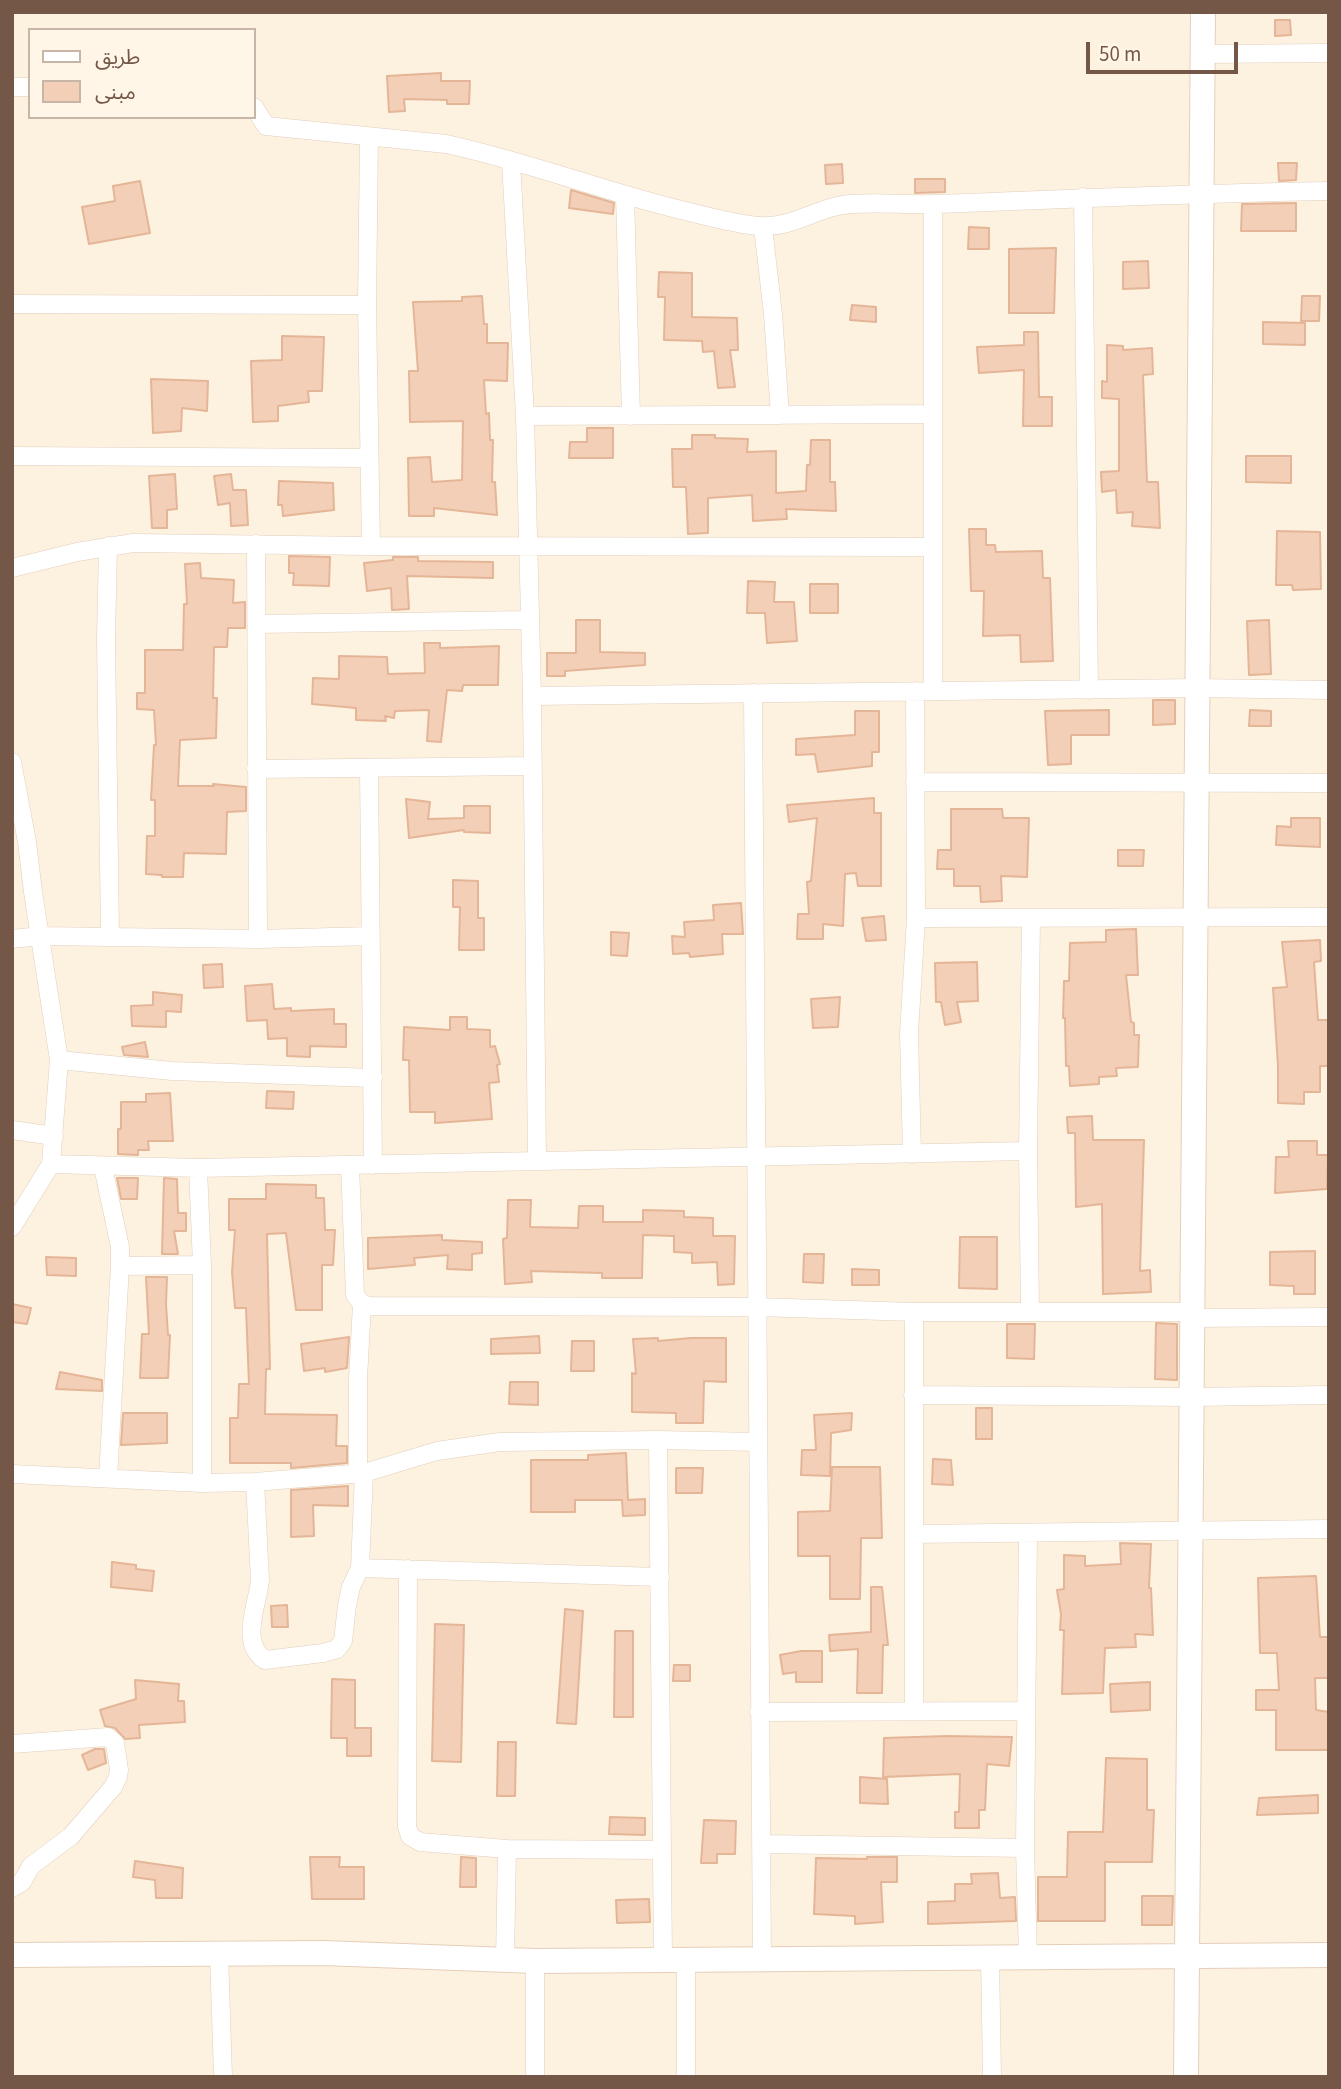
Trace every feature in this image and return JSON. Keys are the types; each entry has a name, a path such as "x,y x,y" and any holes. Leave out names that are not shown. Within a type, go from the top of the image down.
{"street":[{"path":"1186,2077 1203,12"},
{"path":"1203,54 1329,52"},
{"path":"256,110 266,126 446,144 625,195 743,225 763,227 786,225 848,204 933,204 1201,192 1329,191"},
{"path":"369,137 367,304 371,546"},
{"path":"512,161 525,416 532,696 537,1161"},
{"path":"625,195 631,416"},
{"path":"1083,197 1090,690"},
{"path":"912,1154 909,1034 916,918 915,782 933,547 933,204"},
{"path":"763,227 773,314 779,415"},
{"path":"12,304 367,304"},
{"path":"525,416 932,414"},
{"path":"12,456 369,458"},
{"path":"12,568 133,542 371,546 933,547"},
{"path":"256,544 258,939"},
{"path":"108,546 106,639 110,935"},
{"path":"258,624 529,620"},
{"path":"532,696 1198,688 1329,690"},
{"path":"753,693 762,1959"},
{"path":"12,762 20,838 40,936 59,1060 51,1164 12,1227"},
{"path":"256,769 533,766"},
{"path":"369,768 373,1165"},
{"path":"915,782 1329,783"},
{"path":"916,918 1329,917"},
{"path":"1030,1312 1028,1151 1031,918"},
{"path":"12,939 110,935 258,939 371,936"},
{"path":"59,1060 163,1070 373,1078"},
{"path":"12,1130 54,1136"},
{"path":"51,1164 198,1168 1028,1151"},
{"path":"350,1165 355,1296 362,1304 370,1306 758,1307 914,1312 1329,1317"},
{"path":"103,1167 118,1237 120,1266 108,1478"},
{"path":"198,1168 202,1265 202,1483"},
{"path":"120,1266 202,1265"},
{"path":"255,1482 260,1580 253,1607 253,1647 257,1655 264,1660 337,1649 343,1641 351,1587 360,1568 358,1379 362,1304"},
{"path":"914,1312 914,1711"},
{"path":"914,1395 1329,1395"},
{"path":"12,1474 202,1483 255,1482 361,1473 438,1451 500,1442 658,1440 758,1443"},
{"path":"658,1440 662,1850 686,2077"},
{"path":"914,1534 1329,1529"},
{"path":"1028,1533 1025,1848 1028,1957"},
{"path":"360,1568 660,1577"},
{"path":"408,1569 407,1827 410,1836 420,1842 507,1849 662,1850"},
{"path":"759,1712 1026,1711"},
{"path":"12,1744 108,1737 115,1742 119,1770 113,1787 75,1831 32,1866 22,1882 12,1888"},
{"path":"761,1844 1025,1848"},
{"path":"505,1961 507,1849"},
{"path":"219,1953 223,2077"},
{"path":"12,1955 324,1953 535,1961 1329,1955"},
{"path":"990,1956 992,2077"},
{"path":"535,1961 535,2077"}],"building":[{"path":"1275,20 1290,20 1291,35 1275,36"},
{"path":"441,73 441,81 470,81 469,104 447,104 447,100 404,99 405,111 389,112 387,76"},
{"path":"1278,163 1297,163 1296,180 1279,181"},
{"path":"842,164 843,183 826,184 825,165"},
{"path":"915,179 945,179 945,192 915,193"},
{"path":"140,181 150,233 89,244 82,207 115,201 113,186"},
{"path":"571,190 614,203 613,214 569,208"},
{"path":"1296,203 1296,231 1241,231 1242,204"},
{"path":"969,227 989,228 989,249 968,249"},
{"path":"1056,248 1054,313 1009,313 1009,249"},
{"path":"1148,261 1149,288 1123,289 1123,262"},
{"path":"659,272 692,273 692,317 737,318 738,350 730,350 735,387 718,388 714,351 703,352 702,341 664,340 665,297 658,297"},
{"path":"482,296 487,343 508,343 507,381 484,380 486,414 489,413 490,440 493,440 492,482 495,482 497,515 434,508 434,516 409,516 408,458 430,457 432,482 462,480 463,421 410,422 409,371 418,371 413,302 462,301 462,297"},
{"path":"1302,296 1320,296 1319,321 1301,321"},
{"path":"852,305 876,307 876,322 850,320"},
{"path":"1263,322 1305,323 1305,345 1263,344"},
{"path":"1024,332 1038,332 1039,397 1052,397 1052,426 1023,426 1024,370 979,373 977,347 1024,345"},
{"path":"282,336 324,337 322,391 308,391 309,402 278,406 278,421 253,422 251,361 282,360"},
{"path":"1107,345 1123,346 1123,350 1152,348 1153,374 1143,375 1147,482 1158,482 1160,528 1132,526 1133,512 1117,513 1116,490 1102,492 1101,472 1119,471 1119,399 1102,398 1102,381 1107,382"},
{"path":"151,379 208,381 207,411 182,408 181,431 153,433"},
{"path":"587,428 613,428 613,458 569,458 570,442 587,442"},
{"path":"692,435 748,439 747,452 776,451 776,493 806,491 811,440 830,440 830,482 835,482 836,511 786,509 787,519 753,521 752,495 708,498 708,533 688,534 686,487 673,487 672,449 692,449"},
{"path":"1246,456 1291,456 1291,483 1246,482"},
{"path":"175,474 177,509 167,510 167,528 152,528 149,476"},
{"path":"231,474 233,490 246,490 248,525 231,526 230,503 218,505 214,476"},
{"path":"279,481 333,483 334,510 283,516 282,505 278,505"},
{"path":"969,529 986,529 986,545 995,545 996,552 1042,551 1043,578 1050,578 1053,661 1021,662 1020,635 983,636 984,591 971,591"},
{"path":"1277,531 1320,532 1321,589 1293,590 1292,585 1276,585"},
{"path":"289,556 330,557 329,586 293,585 294,573 289,573"},
{"path":"393,557 418,557 418,561 493,562 493,578 407,576 409,609 392,610 391,588 367,591 364,563 393,560"},
{"path":"200,563 201,578 234,580 233,603 245,602 245,628 228,628 227,647 214,647 213,698 217,698 216,738 180,740 178,786 214,786 213,784 246,787 246,811 227,812 226,854 184,853 183,877 162,877 146,874 147,836 155,836 155,800 151,800 156,745 154,710 137,709 137,693 145,693 145,650 183,650 184,604 187,604 185,564"},
{"path":"748,581 775,582 774,602 794,602 797,641 767,643 765,613 747,613"},
{"path":"810,584 838,584 838,613 810,613"},
{"path":"576,620 600,620 600,652 645,653 645,665 565,671 565,676 547,676 547,653 576,653"},
{"path":"1269,620 1271,674 1249,675 1247,621"},
{"path":"424,643 440,643 440,648 499,646 498,685 463,685 462,691 447,690 441,742 427,741 429,710 395,711 394,718 385,716 386,721 356,720 356,708 312,704 313,678 339,679 339,656 387,657 388,674 425,673"},
{"path":"1153,700 1175,700 1175,724 1153,725"},
{"path":"1109,710 1109,735 1071,735 1071,764 1048,765 1045,711"},
{"path":"1250,710 1271,711 1271,726 1249,726"},
{"path":"855,711 879,711 879,752 872,752 872,766 818,772 815,754 796,755 796,739 855,735"},
{"path":"874,798 874,813 881,813 881,886 858,886 856,873 845,874 843,926 823,924 823,939 797,939 798,914 809,914 807,882 811,881 817,818 789,822 787,805"},
{"path":"406,799 430,802 428,819 464,818 464,806 490,806 490,833 464,830 409,838"},
{"path":"951,809 1002,809 1003,818 1029,818 1027,877 1001,876 1002,901 981,902 980,886 954,886 954,869 937,869 938,850 951,850"},
{"path":"1291,818 1320,818 1320,847 1276,845 1277,826 1291,827"},
{"path":"1118,850 1144,850 1143,866 1118,866"},
{"path":"453,880 478,881 478,918 484,918 484,950 459,950 460,907 453,907"},
{"path":"741,903 743,934 722,934 723,954 690,957 689,953 673,954 672,936 685,937 684,922 714,920 713,905"},
{"path":"884,916 886,940 866,941 862,918"},
{"path":"1136,929 1138,975 1126,975 1131,1022 1134,1023 1134,1035 1139,1035 1138,1067 1116,1068 1117,1076 1099,1077 1099,1084 1070,1086 1063,1018 1064,981 1069,981 1070,943 1106,942 1106,930"},
{"path":"611,932 629,933 627,956 611,955"},
{"path":"1320,940 1321,961 1314,962 1318,1020 1329,1020 1329,1066 1320,1066 1320,1092 1304,1092 1304,1104 1278,1103 1273,988 1287,987 1282,942"},
{"path":"977,962 978,1001 957,1002 961,1022 945,1025 941,1002 936,1002 935,963"},
{"path":"222,964 223,987 204,988 203,965"},
{"path":"272,984 274,1009 334,1009 334,1024 346,1024 346,1047 310,1046 310,1057 287,1056 287,1038 268,1039 267,1020 247,1021 245,986"},
{"path":"153,992 182,995 181,1012 166,1011 166,1027 132,1026 131,1006 153,1005"},
{"path":"840,997 838,1027 813,1028 811,999"},
{"path":"450,1017 467,1017 467,1029 490,1030 490,1047 495,1046 500,1064 497,1065 499,1082 489,1083 492,1119 435,1123 435,1112 410,1112 409,1060 403,1060 404,1027 450,1030"},
{"path":"145,1042 148,1057 124,1055 122,1047"},
{"path":"267,1091 294,1092 293,1109 266,1108"},
{"path":"170,1093 173,1141 148,1141 149,1150 138,1150 138,1155 118,1154 121,1102 146,1102 146,1094"},
{"path":"1092,1116 1093,1140 1144,1140 1140,1271 1150,1270 1151,1292 1103,1294 1102,1204 1076,1207 1075,1133 1068,1133 1067,1117"},
{"path":"1288,1141 1317,1141 1317,1155 1328,1155 1327,1189 1275,1193 1276,1157 1289,1157"},
{"path":"117,1178 138,1178 137,1199 121,1199"},
{"path":"164,1178 177,1179 178,1213 186,1213 186,1231 174,1231 178,1254 162,1254"},
{"path":"266,1184 316,1185 316,1198 324,1198 325,1230 335,1230 333,1265 322,1265 322,1310 296,1310 286,1233 267,1234 270,1369 266,1369 265,1414 337,1415 336,1446 347,1446 347,1463 291,1468 291,1463 230,1463 230,1418 238,1418 239,1384 249,1384 246,1308 235,1308 232,1272 235,1230 229,1230 229,1199 266,1199"},
{"path":"508,1200 531,1200 530,1227 578,1228 579,1206 603,1206 603,1222 643,1222 643,1210 684,1211 684,1217 713,1218 713,1236 735,1236 734,1284 718,1285 717,1262 692,1263 692,1253 674,1252 674,1236 643,1235 642,1278 602,1278 602,1273 531,1271 532,1282 505,1284 503,1239 507,1238"},
{"path":"442,1235 442,1240 482,1242 482,1253 472,1254 472,1270 447,1269 448,1255 414,1258 415,1265 368,1269 368,1238"},
{"path":"960,1237 997,1237 997,1289 959,1288"},
{"path":"1315,1251 1315,1294 1294,1294 1294,1286 1270,1285 1270,1252"},
{"path":"804,1254 824,1254 823,1283 803,1282"},
{"path":"46,1257 76,1258 76,1276 47,1275"},
{"path":"852,1269 879,1270 879,1285 852,1285"},
{"path":"146,1277 167,1277 166,1304 170,1335 168,1378 140,1378 142,1334 149,1334"},
{"path":"12,1304 31,1308 27,1324 12,1322"},
{"path":"1156,1323 1177,1324 1177,1380 1155,1379"},
{"path":"1007,1324 1035,1324 1034,1359 1007,1358"},
{"path":"539,1336 540,1353 491,1354 491,1339"},
{"path":"349,1337 347,1368 325,1372 325,1368 304,1371 301,1344"},
{"path":"658,1338 658,1341 726,1338 726,1382 704,1381 703,1423 676,1423 676,1413 632,1412 632,1373 636,1374 633,1339"},
{"path":"572,1341 594,1341 594,1371 571,1371"},
{"path":"60,1372 102,1380 102,1391 56,1389"},
{"path":"510,1382 538,1382 538,1405 509,1404"},
{"path":"976,1408 992,1408 992,1439 976,1439"},
{"path":"123,1413 167,1413 167,1443 121,1445"},
{"path":"852,1413 851,1430 831,1433 830,1476 801,1475 802,1450 816,1450 814,1415"},
{"path":"626,1453 628,1500 645,1499 645,1515 623,1516 622,1500 575,1500 575,1512 531,1512 531,1460 588,1460 588,1455"},
{"path":"933,1459 951,1460 953,1485 932,1484"},
{"path":"832,1467 880,1467 882,1538 861,1538 860,1599 830,1599 830,1556 798,1556 798,1512 830,1511"},
{"path":"676,1468 703,1468 702,1493 676,1493"},
{"path":"348,1486 348,1506 313,1505 314,1536 291,1537 291,1490"},
{"path":"1120,1543 1151,1544 1149,1588 1153,1635 1135,1634 1136,1647 1105,1648 1103,1693 1062,1694 1064,1630 1060,1630 1061,1614 1057,1590 1064,1589 1064,1555 1085,1556 1085,1566 1121,1564"},
{"path":"112,1562 154,1571 152,1591 111,1587"},
{"path":"1316,1576 1320,1637 1329,1637 1329,1678 1315,1678 1316,1710 1329,1712 1329,1750 1276,1750 1276,1710 1256,1710 1256,1690 1279,1690 1277,1653 1260,1653 1258,1578"},
{"path":"871,1587 882,1587 888,1645 883,1645 882,1693 857,1693 858,1649 830,1651 829,1635 871,1632"},
{"path":"287,1605 288,1627 272,1627 271,1606"},
{"path":"565,1609 583,1611 576,1724 557,1723"},
{"path":"435,1624 464,1625 461,1762 432,1761"},
{"path":"615,1631 633,1631 633,1717 614,1717"},
{"path":"822,1651 822,1682 796,1682 796,1672 783,1674 780,1655"},
{"path":"674,1665 690,1665 690,1681 673,1681"},
{"path":"332,1679 355,1680 355,1728 371,1728 371,1756 347,1756 347,1738 331,1738"},
{"path":"135,1680 179,1684 178,1701 184,1701 185,1722 139,1725 140,1738 125,1739 115,1728 105,1726 100,1710 136,1699"},
{"path":"1150,1682 1150,1710 1111,1712 1110,1684"},
{"path":"1012,1737 1009,1766 987,1764 985,1810 979,1810 979,1828 955,1828 955,1812 959,1812 960,1774 883,1777 884,1738"},
{"path":"498,1742 516,1742 515,1796 497,1796"},
{"path":"95,1749 104,1749 106,1763 88,1770 82,1755"},
{"path":"1106,1758 1147,1759 1147,1810 1154,1810 1152,1862 1105,1862 1105,1921 1038,1921 1038,1877 1067,1877 1068,1832 1103,1832"},
{"path":"860,1777 887,1779 888,1804 860,1803"},
{"path":"1318,1795 1318,1813 1257,1815 1259,1798"},
{"path":"610,1817 645,1818 645,1835 609,1834"},
{"path":"704,1820 736,1821 735,1854 717,1854 717,1863 701,1863"},
{"path":"310,1857 340,1857 339,1867 364,1867 364,1899 312,1899"},
{"path":"461,1857 476,1858 476,1887 460,1887"},
{"path":"897,1857 897,1882 881,1882 883,1922 855,1924 855,1916 814,1914 816,1858"},
{"path":"135,1861 183,1868 182,1898 156,1898 155,1880 133,1877"},
{"path":"998,1873 1000,1898 1015,1897 1016,1921 928,1924 928,1902 955,1901 955,1884 972,1884 971,1874"},
{"path":"1142,1896 1173,1896 1172,1925 1142,1925"},
{"path":"649,1899 650,1922 617,1923 616,1900"}]}
